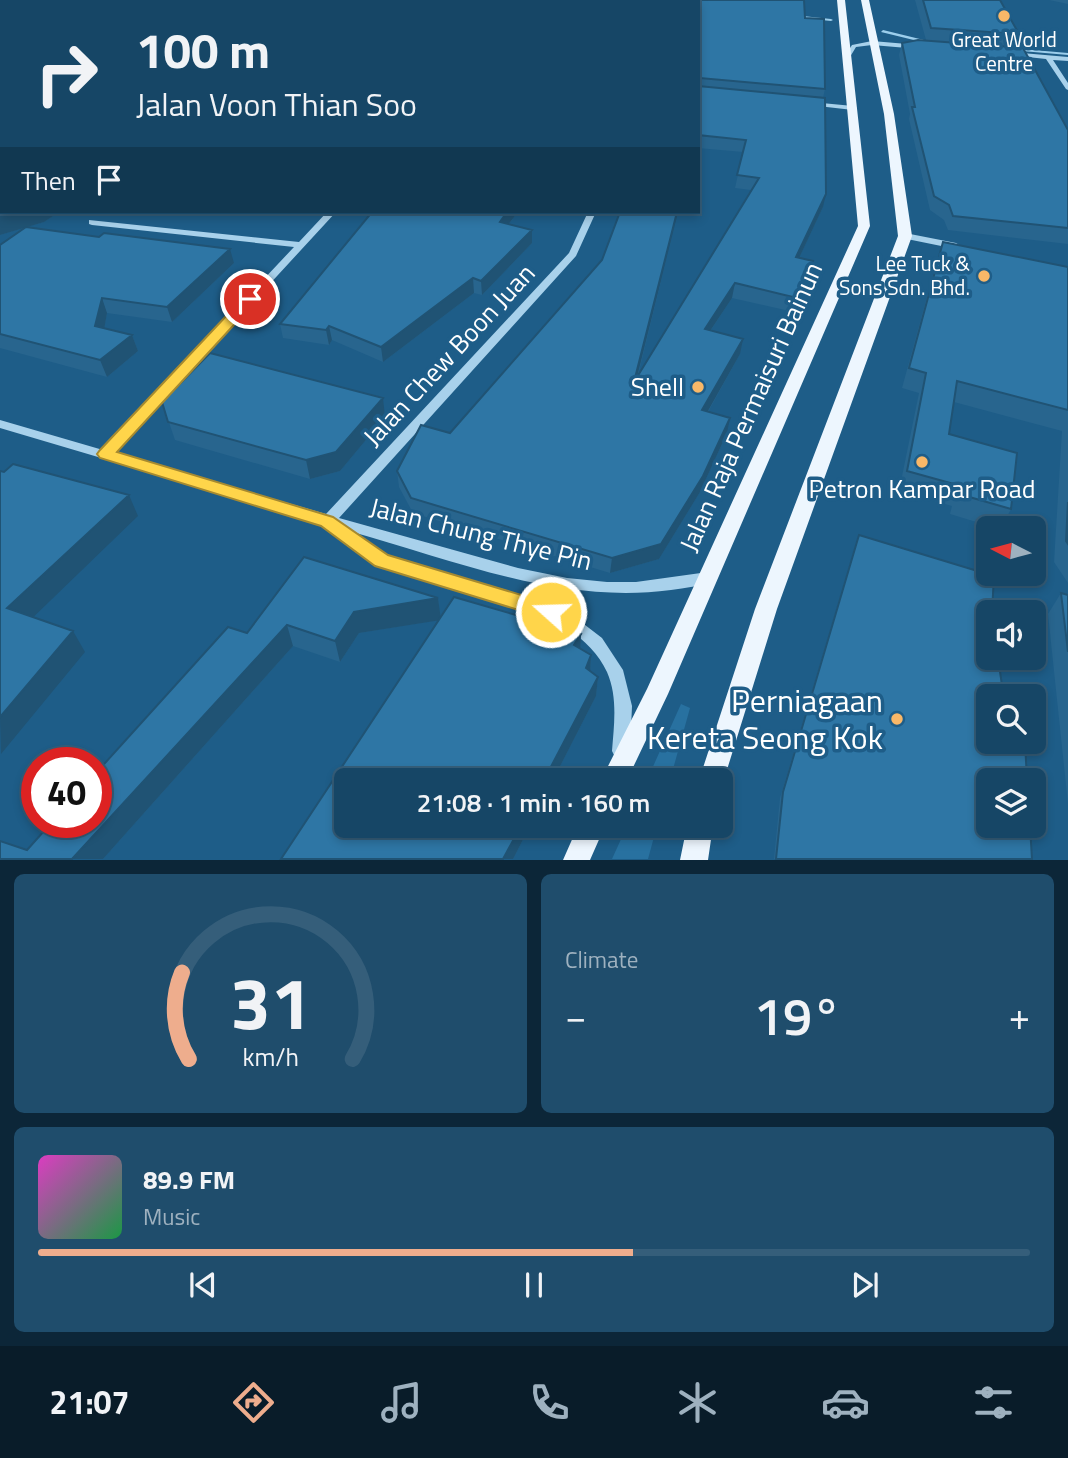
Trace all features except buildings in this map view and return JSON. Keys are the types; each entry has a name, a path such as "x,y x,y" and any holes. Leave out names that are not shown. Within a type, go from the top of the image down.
{"main road":[{"name":"Jalan Raja Permaisuri Bainun","path":"620,768 708,578 864,226 841,0"},
{"path":"716,768 766,608 905,236 889,114 865,0"},
{"path":"576,859 586,838"},
{"path":"694,859 698,838"}],"street":[{"path":"848,55 854,46 872,43 927,48"},
{"path":"995,53 1068,59"},
{"path":"1048,57 1068,88"},
{"path":"798,103 853,108"},
{"path":"106,454 330,214"},
{"name":"Jalan Chew Boon Juan","path":"327,522 573,254 591,214"},
{"path":"92,222 300,245"},
{"path":"905,236 972,249"},
{"name":"Jalan Chung Thye Pin","path":"0,424 327,522 546,580 590,587 665,587 708,578"},
{"name":"Jalan Chung Thye Pin","path":"327,522 382,561 535,605 567,619 593,638 610,659 620,680 626,722 618,768"}],"shaded area":[{"path":"681,704 690,708 673,768 652,768"},
{"path":"622,838 654,838 648,859 612,859"}],"waterway":[{"path":"793,16 831,20"},
{"path":"883,31 926,42"},
{"path":"1011,49 1068,54"}],"place":[{"name":"Great World Centre","path":"1004,16"},
{"name":"Lee Tuck & Sons Sdn. Bhd.","path":"984,276"},
{"name":"Shell","path":"698,387"},
{"name":"Petron Kampar Road","path":"922,462"},
{"name":"Perniagaan Kereta Seong Kok","path":"897,719"}],"route":[{"path":"250,299 106,454 327,522 382,561 551,612"}]}
